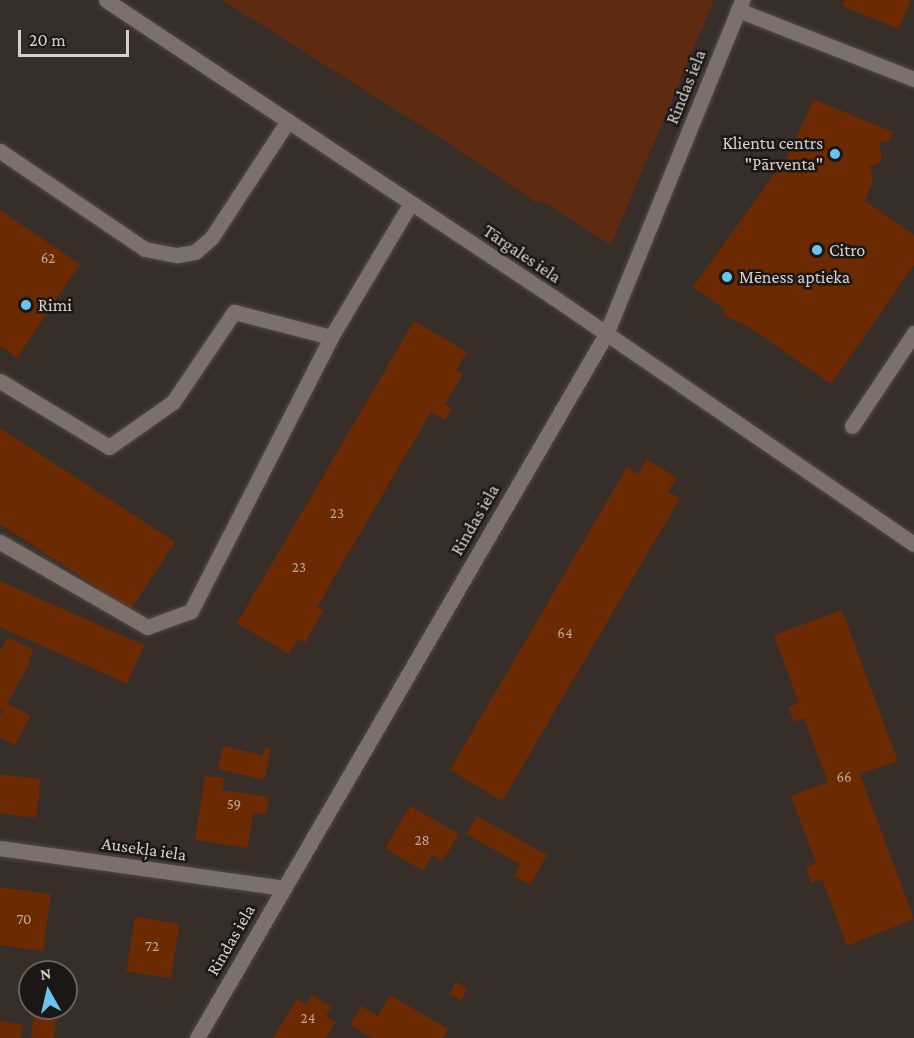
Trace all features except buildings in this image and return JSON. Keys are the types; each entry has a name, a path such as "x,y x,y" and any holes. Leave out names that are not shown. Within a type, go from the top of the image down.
{"street":[{"name":"Tārgales iela","path":"106,0 606,334 914,544"},
{"path":"740,5 914,79"},
{"name":"Rindas iela","path":"197,1038 606,334 740,5"},
{"path":"0,151 145,249 177,255 195,252 212,237 288,122"},
{"path":"0,542 147,627 191,611 331,337 411,203"},
{"path":"0,381 109,447 173,402 234,312 331,337"},
{"path":"852,426 914,333"},
{"name":"Ausekļa iela","path":"0,848 284,888"}],"shaded area":[{"path":"222,0 714,0 611,245 540,200 538,204 445,141"}],"place":[{"name":"Klientu centrs \"Pārventa\"","path":"835,154"},
{"name":"Citro","path":"817,250"},
{"name":"Mēness aptieka","path":"727,277"},
{"name":"Rimi","path":"26,305"}]}
